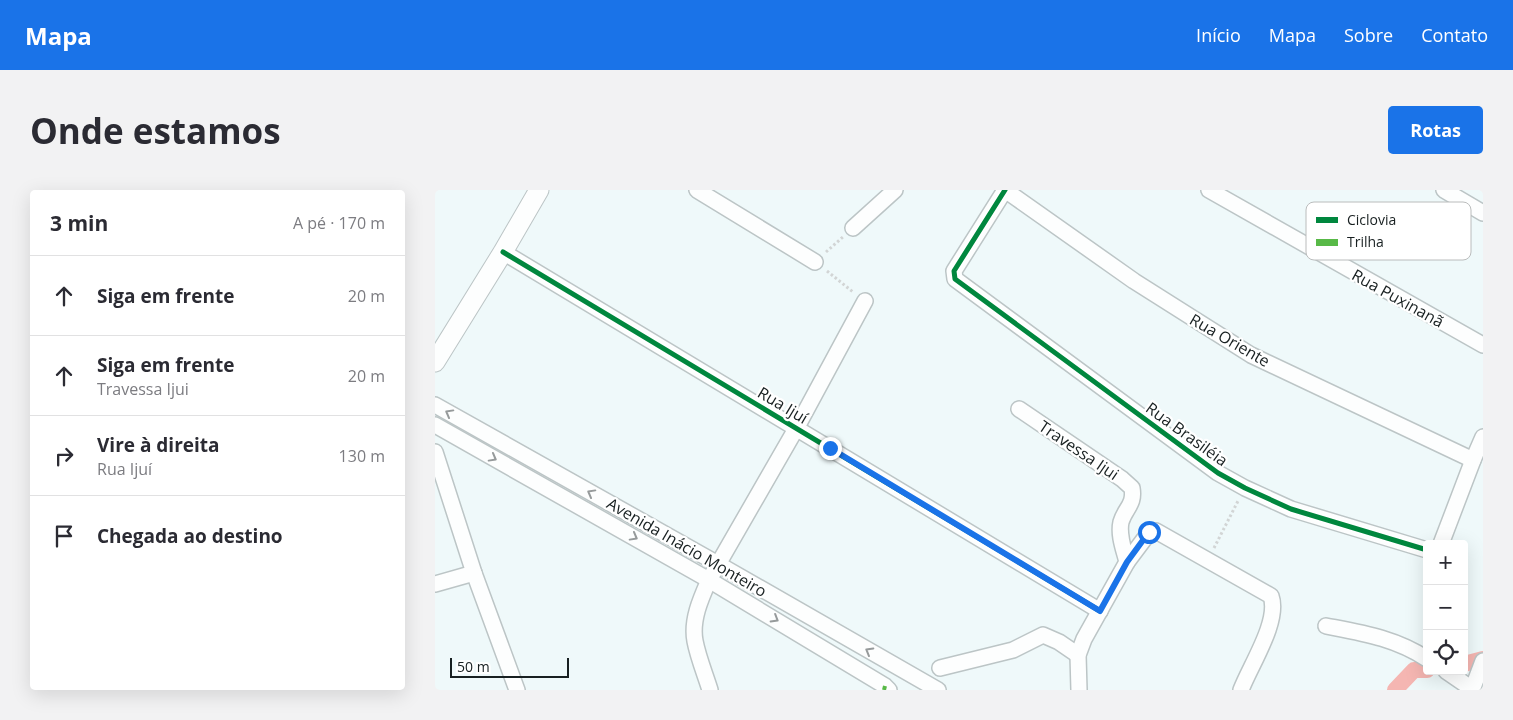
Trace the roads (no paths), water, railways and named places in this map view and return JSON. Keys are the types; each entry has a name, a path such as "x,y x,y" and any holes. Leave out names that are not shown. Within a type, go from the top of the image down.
{"street":[{"path":"435,362 539,190"},
{"path":"697,190 815,262"},
{"path":"851,229 895,190"},
{"name":"Rua Brasiléia","path":"1005,190 954,271 955,279 1218,473 1245,488 1291,509 1423,549"},
{"name":"Rua Oriente","path":"1005,190 1134,281 1251,355 1473,460"},
{"name":"Rua Puxinanã","path":"1209,190 1306,245"},
{"path":"1444,190 1464,202"},
{"path":"1471,206 1483,213"},
{"name":"Rua Ijuí","path":"503,252 797,427 1100,611"},
{"name":"Rua Puxinanã","path":"1333,260 1483,345"},
{"path":"711,690 694,639 697,608 709,580 797,427 865,301"},
{"name":"Avenida Inácio Monteiro","path":"435,406 718,564 938,690"},
{"name":"Travessa Ijui","path":"1019,409 1121,478 1132,488 1132,502 1121,521 1120,531 1127,562"},
{"name":"Avenida Inácio Monteiro","path":"435,425 709,580 889,690"},
{"path":"1443,540 1483,437"},
{"path":"435,452 474,573 517,690"},
{"path":"1079,690 1078,655 1084,638 1127,562 1148,534 1156,531 1272,598 1272,617 1241,690"},
{"path":"435,584 474,573"},
{"path":"1326,626 1380,636 1423,656"},
{"path":"940,668 1013,650 1043,635 1054,639 1078,655"},
{"path":"1451,675 1472,690 1483,661"}],"waterway":[{"path":"1468,663 1483,659"},
{"path":"1395,690 1414,670 1423,670"}]}
